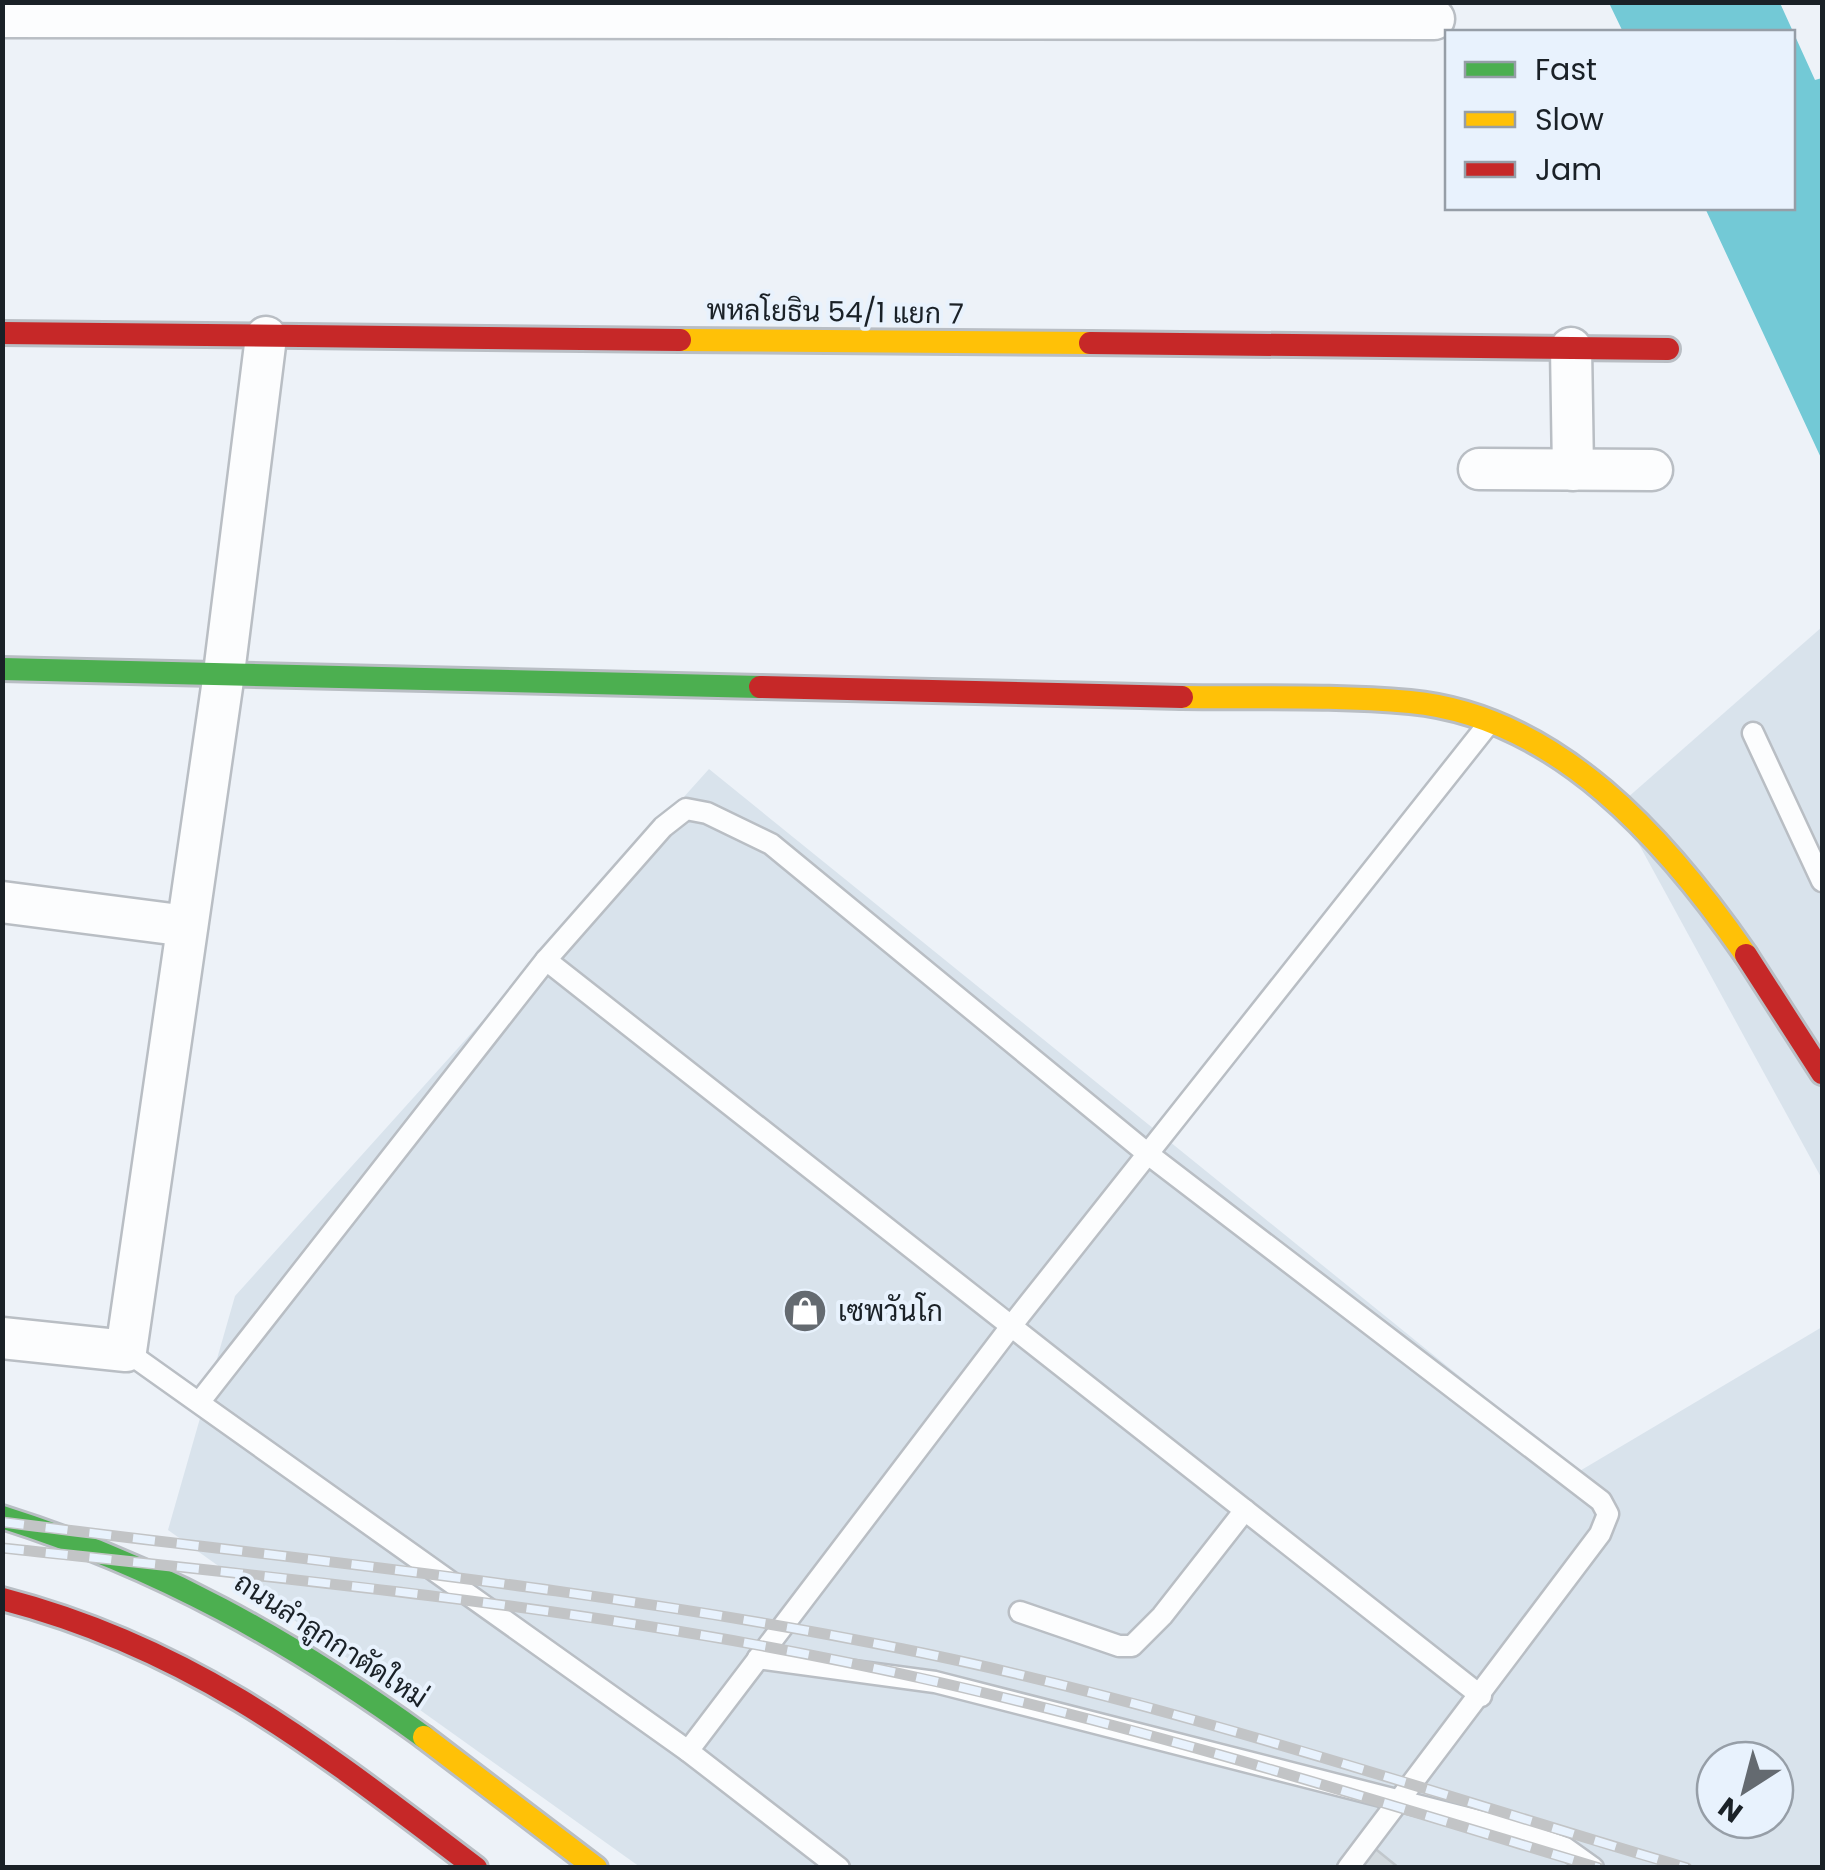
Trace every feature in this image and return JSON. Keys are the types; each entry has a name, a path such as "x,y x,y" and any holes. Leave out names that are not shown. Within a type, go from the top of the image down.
{"street":[{"path":"2,17 1312,11 1434,19"},
{"name":"พหลโยธิน 54/1 แยก 7","path":"2,332 1668,349"},
{"path":"2,1338 126,1351 224,673 266,337"},
{"path":"1570,348 1573,470"},
{"path":"1479,469 1652,470"},
{"path":"2,670 1412,702 1489,723 1570,765 1660,841 1810,1039 1822,1073"},
{"path":"2,902 187,926"},
{"name":"ถนนลำลูกกาตัดใหม่","path":"2,1518 79,1542 184,1586 290,1642 362,1691 596,1868"},
{"path":"2,1599 100,1627 244,1700 312,1745 476,1868"}],"lane":[{"path":"688,1751 1012,1325 1489,723"},
{"path":"1753,733 1822,881"},
{"path":"200,1400 546,960 664,827 686,809 706,813 771,844 1148,1154 1601,1501 1608,1514 1600,1534 1348,1868"},
{"path":"546,960 1481,1696"},
{"path":"126,1351 688,1751 839,1868"},
{"path":"1020,1612 1119,1646 1132,1646 1154,1626 1245,1510"},
{"path":"758,1658 935,1682 1397,1804 1514,1830 1565,1848 1593,1868"}],"shaded area":[{"path":"1822,627 1822,1179 1618,806"},
{"name":"เซพวันโก","path":"709,769 1578,1472 1822,1327 1822,1867 640,1867 168,1530 235,1296"}],"water":[{"path":"1609,3 1780,3 1792,30 1622,30"},
{"path":"1795,36 1815,80 1822,78 1822,460 1706,210 1795,210"}],"building":[{"path":"1367,1842 1399,1868 1348,1868"}],"railway":[{"path":"2,1522 567,1592 903,1649 1199,1722 1687,1868"},
{"path":"2,1548 463,1600 807,1654 1091,1720 1599,1868"}],"traffic: fast":[{"path":"2,669 760,687"},
{"path":"2,1517 116,1559 222,1609 324,1669 424,1737"}],"traffic: slow":[{"path":"680,340 1090,343"},
{"path":"1182,697 1410,702 1464,712 1514,731 1561,758 1644,829 1681,869 1746,955"},
{"path":"424,1737 596,1868"}],"traffic: jam":[{"path":"2,333 680,340"},
{"path":"1090,343 1668,349"},
{"path":"760,687 1182,697"},
{"path":"1746,955 1822,1073"},
{"path":"2,1599 71,1620 196,1675 308,1744 476,1868"}],"place":[{"name":"เซพวันโก","path":"805,1311"}]}
